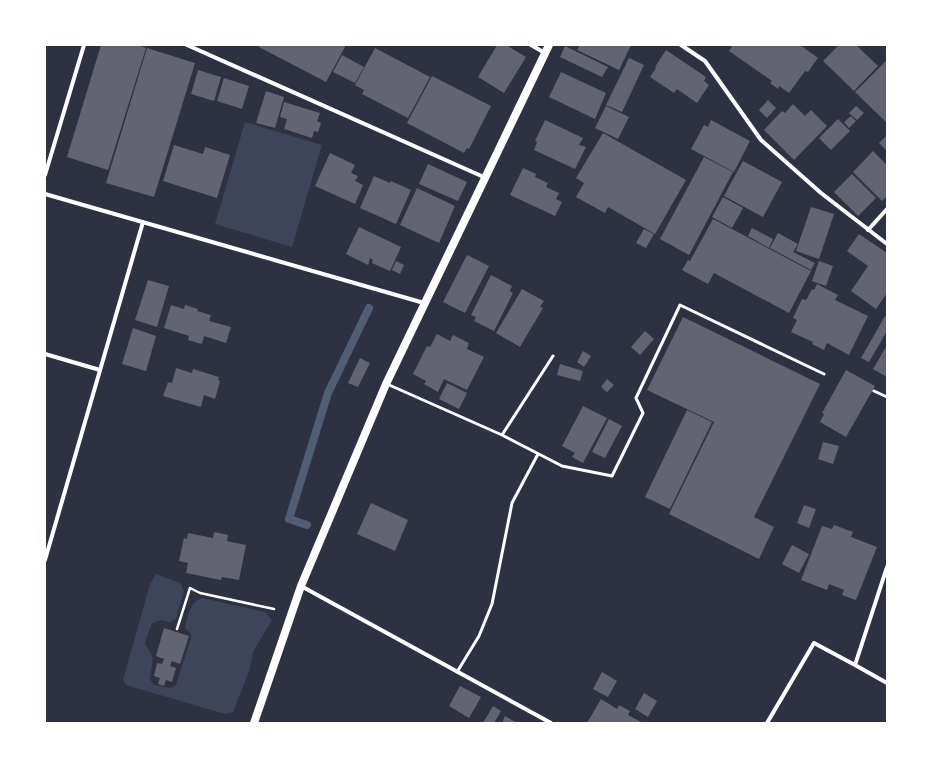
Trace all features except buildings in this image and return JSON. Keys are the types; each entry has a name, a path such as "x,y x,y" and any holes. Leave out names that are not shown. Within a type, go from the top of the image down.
{"main road":[{"path":"254,723 301,586 386,384 549,45"}],"street":[{"path":"45,175 84,45"},
{"path":"187,45 486,178"},
{"path":"531,45 545,54"},
{"path":"681,45 705,61 761,140 821,193 887,244"},
{"path":"45,194 424,304"},
{"path":"868,230 887,209"},
{"path":"45,560 143,222"},
{"path":"45,354 100,370"},
{"path":"855,665 887,567"},
{"path":"301,586 551,723"},
{"path":"767,723 814,643 887,683"}],"lane":[{"path":"386,384 502,435 562,466 612,476 643,413 636,398 680,305 824,374"},
{"path":"502,435 552,356"},
{"path":"874,391 887,397"},
{"path":"457,672 479,636 492,604 512,503 538,454"}],"path":[{"path":"177,629 190,588 200,593 292,613"}],"shaded area":[{"path":"245,122 322,145 292,247 215,224"},
{"path":"156,574 180,583 184,591 176,619 170,622 161,620 152,623 145,643 153,658 150,679 154,685 170,688 176,685 191,638 191,634 185,628 187,619 194,603 198,600 202,598 265,612 272,620 253,652 250,669 233,712 225,714 126,685 123,680 150,584"}],"waterway":[{"path":"307,525 289,519 328,393 369,308"}]}
